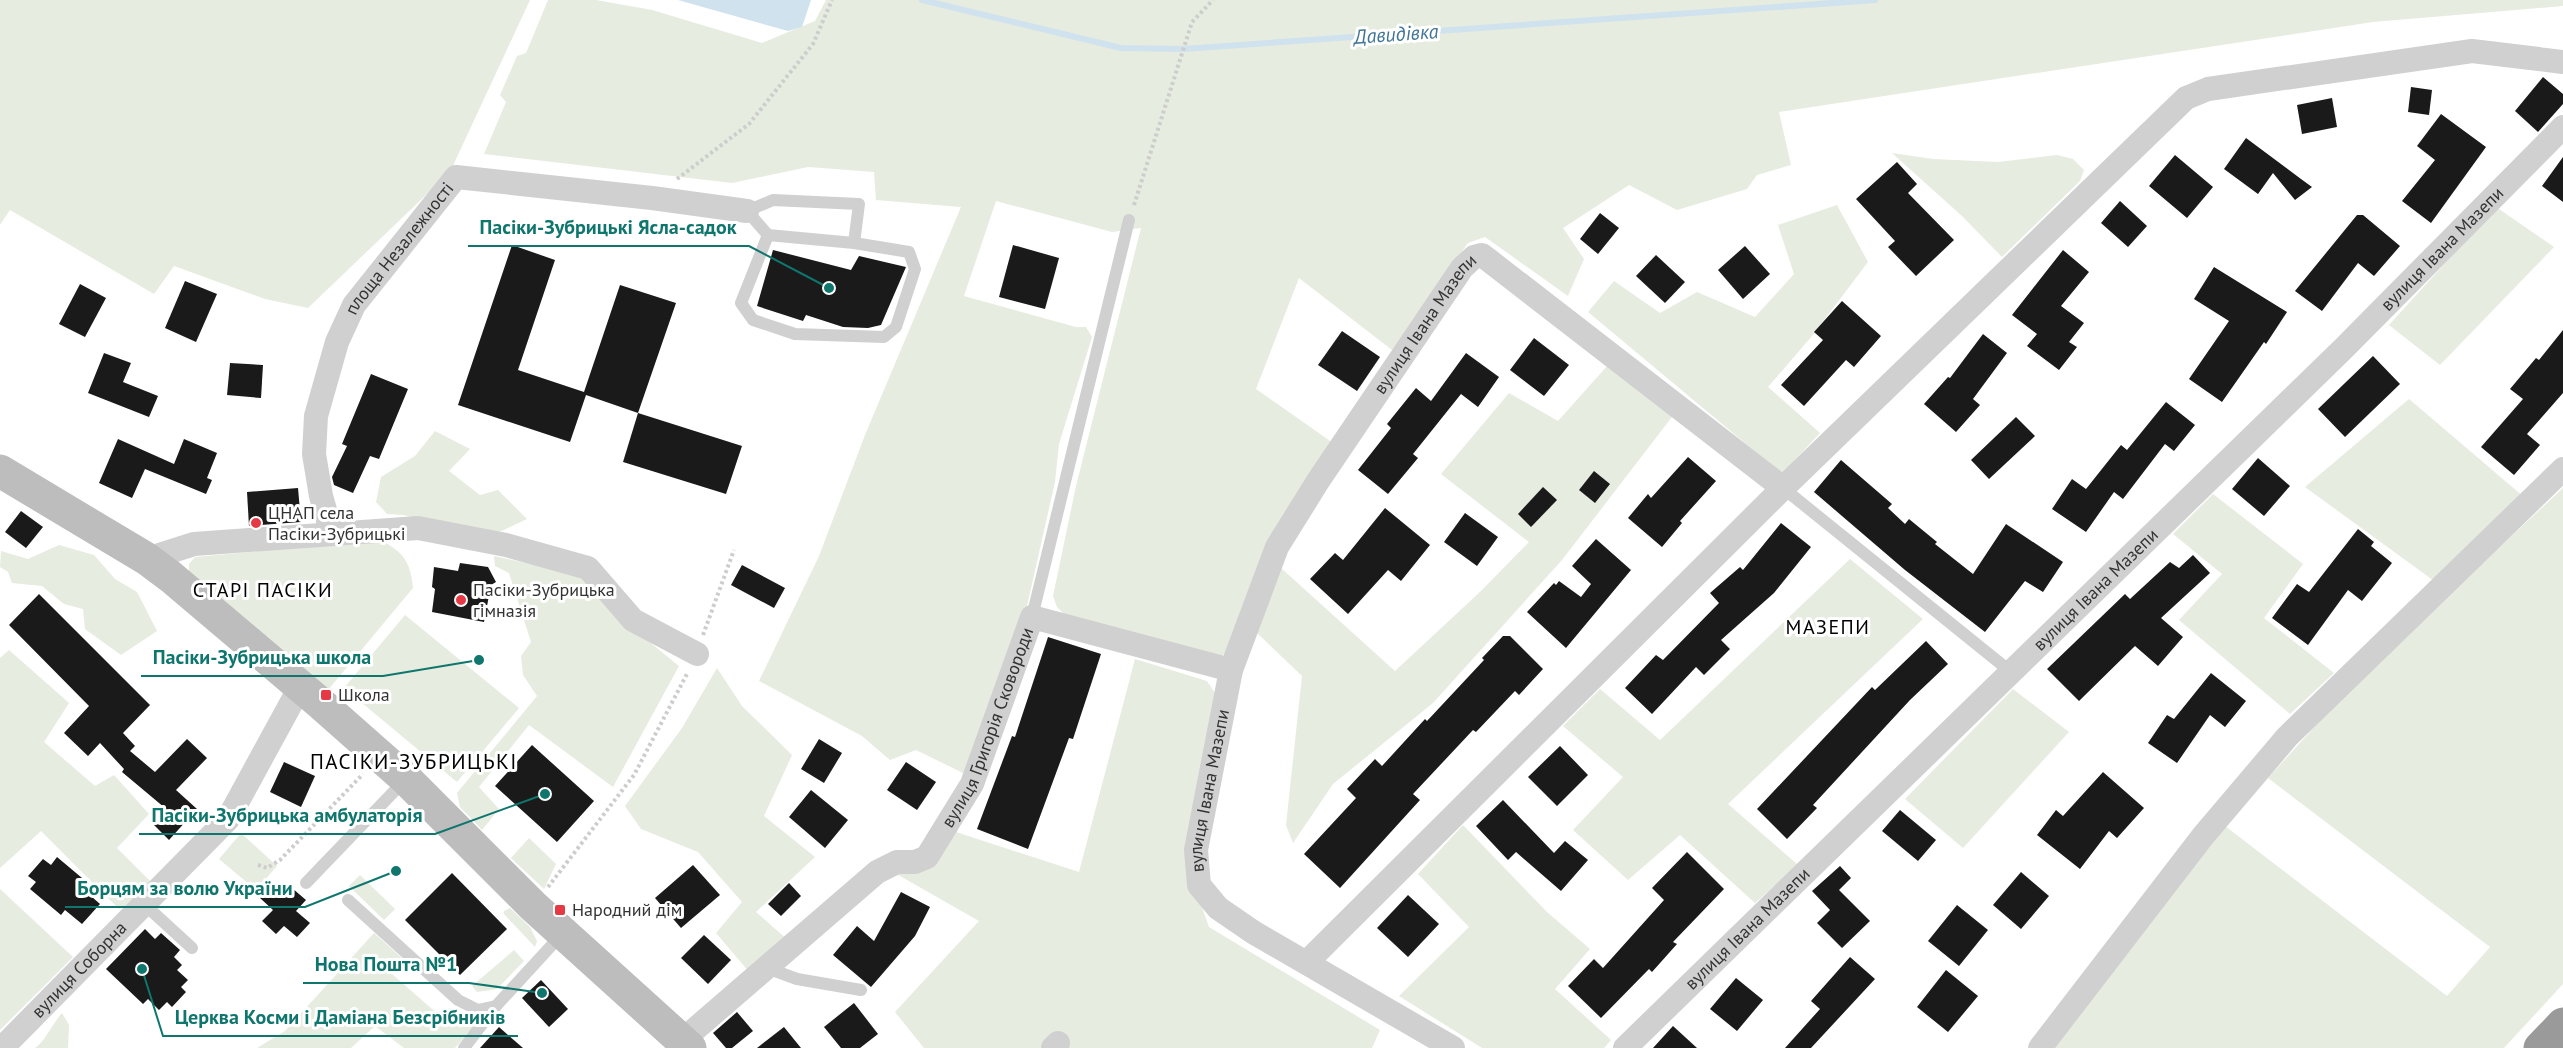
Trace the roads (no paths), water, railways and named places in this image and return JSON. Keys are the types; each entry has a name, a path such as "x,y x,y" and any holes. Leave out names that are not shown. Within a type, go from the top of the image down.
{"highway":[{"path":"2540,1048 2563,1024"}],"main road":[{"path":"0,471 147,559 406,779 533,906 687,1045"}],"street":[{"path":"1307,962 1783,488 2186,98 2208,89 2472,51 2563,62"},
{"name":"вулиця Івана Мазепи","path":"1625,1048 2343,349 2563,127"},
{"name":"площа Незалежності","path":"332,534 321,496 314,454 316,416 337,342 354,305 456,177 652,198 747,211"},
{"name":"вулиця Івана Мазепи","path":"1453,1048 1253,932 1218,908 1199,885 1196,850 1231,670 1277,547 1318,481 1462,268 1474,257 1482,255 1783,488"},
{"path":"2040,1048 2203,836 2287,737 2563,470"},
{"path":"147,559 194,544 418,528 506,545 588,568 633,620 697,654"},
{"path":"1032,617 1231,670"},
{"name":"вулиця Григорія Сковороди","path":"687,1045 693,1031 877,872 897,862 915,862 927,857 972,784 1032,617"},
{"name":"вулиця Соборна","path":"2,1048 228,819 300,687"}],"lane":[{"path":"768,235 741,303 753,320 795,334 884,337 896,327 915,268 909,252 854,243 768,235 747,211 773,200 859,204 854,243"},
{"name":"вулиця Григорія Сковороди","path":"1032,617 1129,220"},
{"path":"1783,488 2011,672"},
{"path":"306,883 406,779"},
{"path":"348,900 458,1000 478,1010 496,1006"},
{"path":"144,904 192,948"},
{"path":"464,1048 496,1006 564,932"},
{"path":"767,968 797,979 861,990"}],"water":[{"path":"678,0 811,0 802,27 788,31"}],"waterway":[{"name":"Давидівка","path":"922,0 1121,48 1183,49 1875,0"}],"place":[{"name":"Пасіки-Зубрицькі Ясла-садок","path":"829,288"},
{"name":"ЦНАП села Пасіки-Зубрицькі","path":"256,523"},
{"name":"Пасіки-Зубрицька гімназія","path":"461,600"},
{"name":"Пасіки-Зубрицька школа","path":"479,660"},
{"name":"Школа","path":"326,695"},
{"name":"Пасіки-Зубрицька амбулаторія","path":"545,794"},
{"name":"Борцям за волю України","path":"396,871"},
{"name":"Народний дім","path":"560,910"},
{"name":"Церква Косми і Даміана Безсрібників","path":"142,969"},
{"name":"Нова Пошта №1","path":"542,993"}],"district":[{"name":"СТАРІ ПАСІКИ","path":"263,590"},
{"name":"МАЗЕПИ","path":"1828,627"},
{"name":"ПАСІКИ-ЗУБРИЦЬКІ","path":"414,762"}]}
